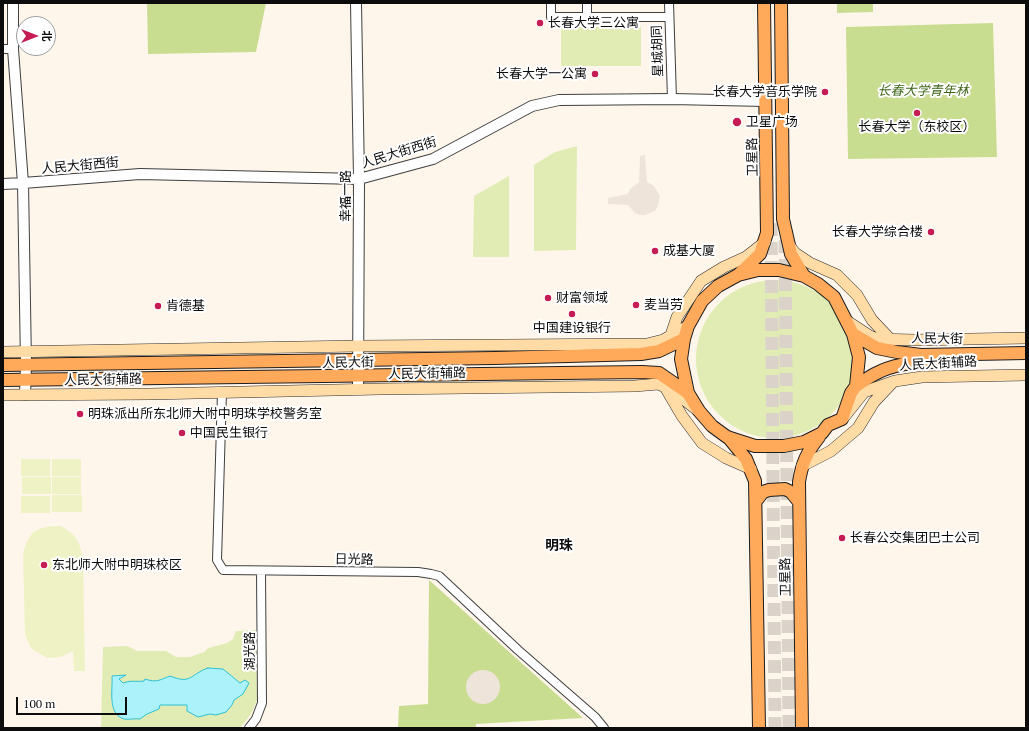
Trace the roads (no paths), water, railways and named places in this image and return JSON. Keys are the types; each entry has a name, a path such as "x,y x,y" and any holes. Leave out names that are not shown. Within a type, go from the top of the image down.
{"main road":[{"name":"卫星路","path":"738,275 760,254 767,233 764,3"},
{"path":"780,3 783,219 791,254 804,276"},
{"path":"671,335 677,317 701,281 724,267 746,257 765,242"},
{"path":"788,244 794,253 810,263 837,275 857,295 872,320 890,339"},
{"path":"665,386 699,412 712,426 728,436 755,446 784,446 804,442 822,433 828,425 842,419 851,393 856,386 858,357 853,334 834,297 818,284 804,276 780,270 758,270 738,275 718,286 702,301 688,326 684,339 681,359 688,393 699,412"},
{"path":"847,321 876,339 914,340 1026,338"},
{"path":"3,352 359,346 647,344 663,340 688,326"},
{"name":"人民大街","path":"853,334 877,348 921,355 1026,353"},
{"name":"人民大街","path":"3,365 495,358 641,354 659,351 684,339"},
{"name":"人民大街","path":"856,386 878,372 896,366 921,362 1026,360"},
{"name":"人民大街","path":"3,380 659,373 688,393"},
{"name":"人民大街辅路","path":"842,419 864,392 894,381 922,376 1026,375"},
{"path":"802,466 831,451 858,428 874,402 894,381"},
{"name":"人民大街辅路","path":"3,394 25,395 635,386 658,384 665,386"},
{"path":"665,386 682,416 702,443 726,458 751,470"},
{"name":"卫星路","path":"802,728 799,482 802,466 810,449 822,433"},
{"path":"728,436 746,459 755,481 759,728"},
{"path":"756,501 763,492 785,489 792,492 799,502"}],"street":[{"path":"13,3 8,49 24,183 26,352 25,395"},
{"name":"幸福一路","path":"356,3 359,179 358,389"},
{"path":"551,3 551,17 669,16"},
{"path":"587,3 587,17"},
{"name":"星城胡同","path":"669,3 672,99"},
{"name":"人民大街西街","path":"3,184 140,174 359,179 434,159 532,106 559,100 766,100"},
{"name":"日光路","path":"222,392 217,560 224,570 418,572 439,576 518,650 595,717 604,728"},
{"name":"湖光路","path":"249,728 256,718 262,703 261,571"}],"water":[{"path":"208,668 223,669 240,683 245,680 249,683 243,694 234,700 226,712 198,717 187,711 187,705 160,705 159,709 140,719 124,719 115,712 112,700 112,676 126,675 119,679 123,683 131,681 144,681 145,679 152,681 170,676 187,679"}],"tunnel":[{"path":"771,223 775,728"},
{"path":"785,240 789,728"}],"place":[{"name":"长春大学三公寓","path":"540,23"},
{"name":"长春大学一公寓","path":"595,74"},
{"name":"长春大学音乐学院","path":"825,92"},
{"name":"长春大学（东校区）","path":"917,113"},
{"name":"卫星广场","path":"737,122"},
{"name":"长春大学综合楼","path":"931,232"},
{"name":"成基大厦","path":"655,251"},
{"name":"财富领域","path":"548,298"},
{"name":"麦当劳","path":"636,305"},
{"name":"肯德基","path":"158,306"},
{"name":"中国建设银行","path":"572,314"},
{"name":"明珠派出所东北师大附中明珠学校警务室","path":"80,414"},
{"name":"中国民生银行","path":"182,433"},
{"name":"长春公交集团巴士公司","path":"842,538"},
{"name":"东北师大附中明珠校区","path":"44,565"}],"district":[{"name":"明珠","path":"559,546"}],"park label":[{"name":"长春大学青年林","path":"923,91"}]}
